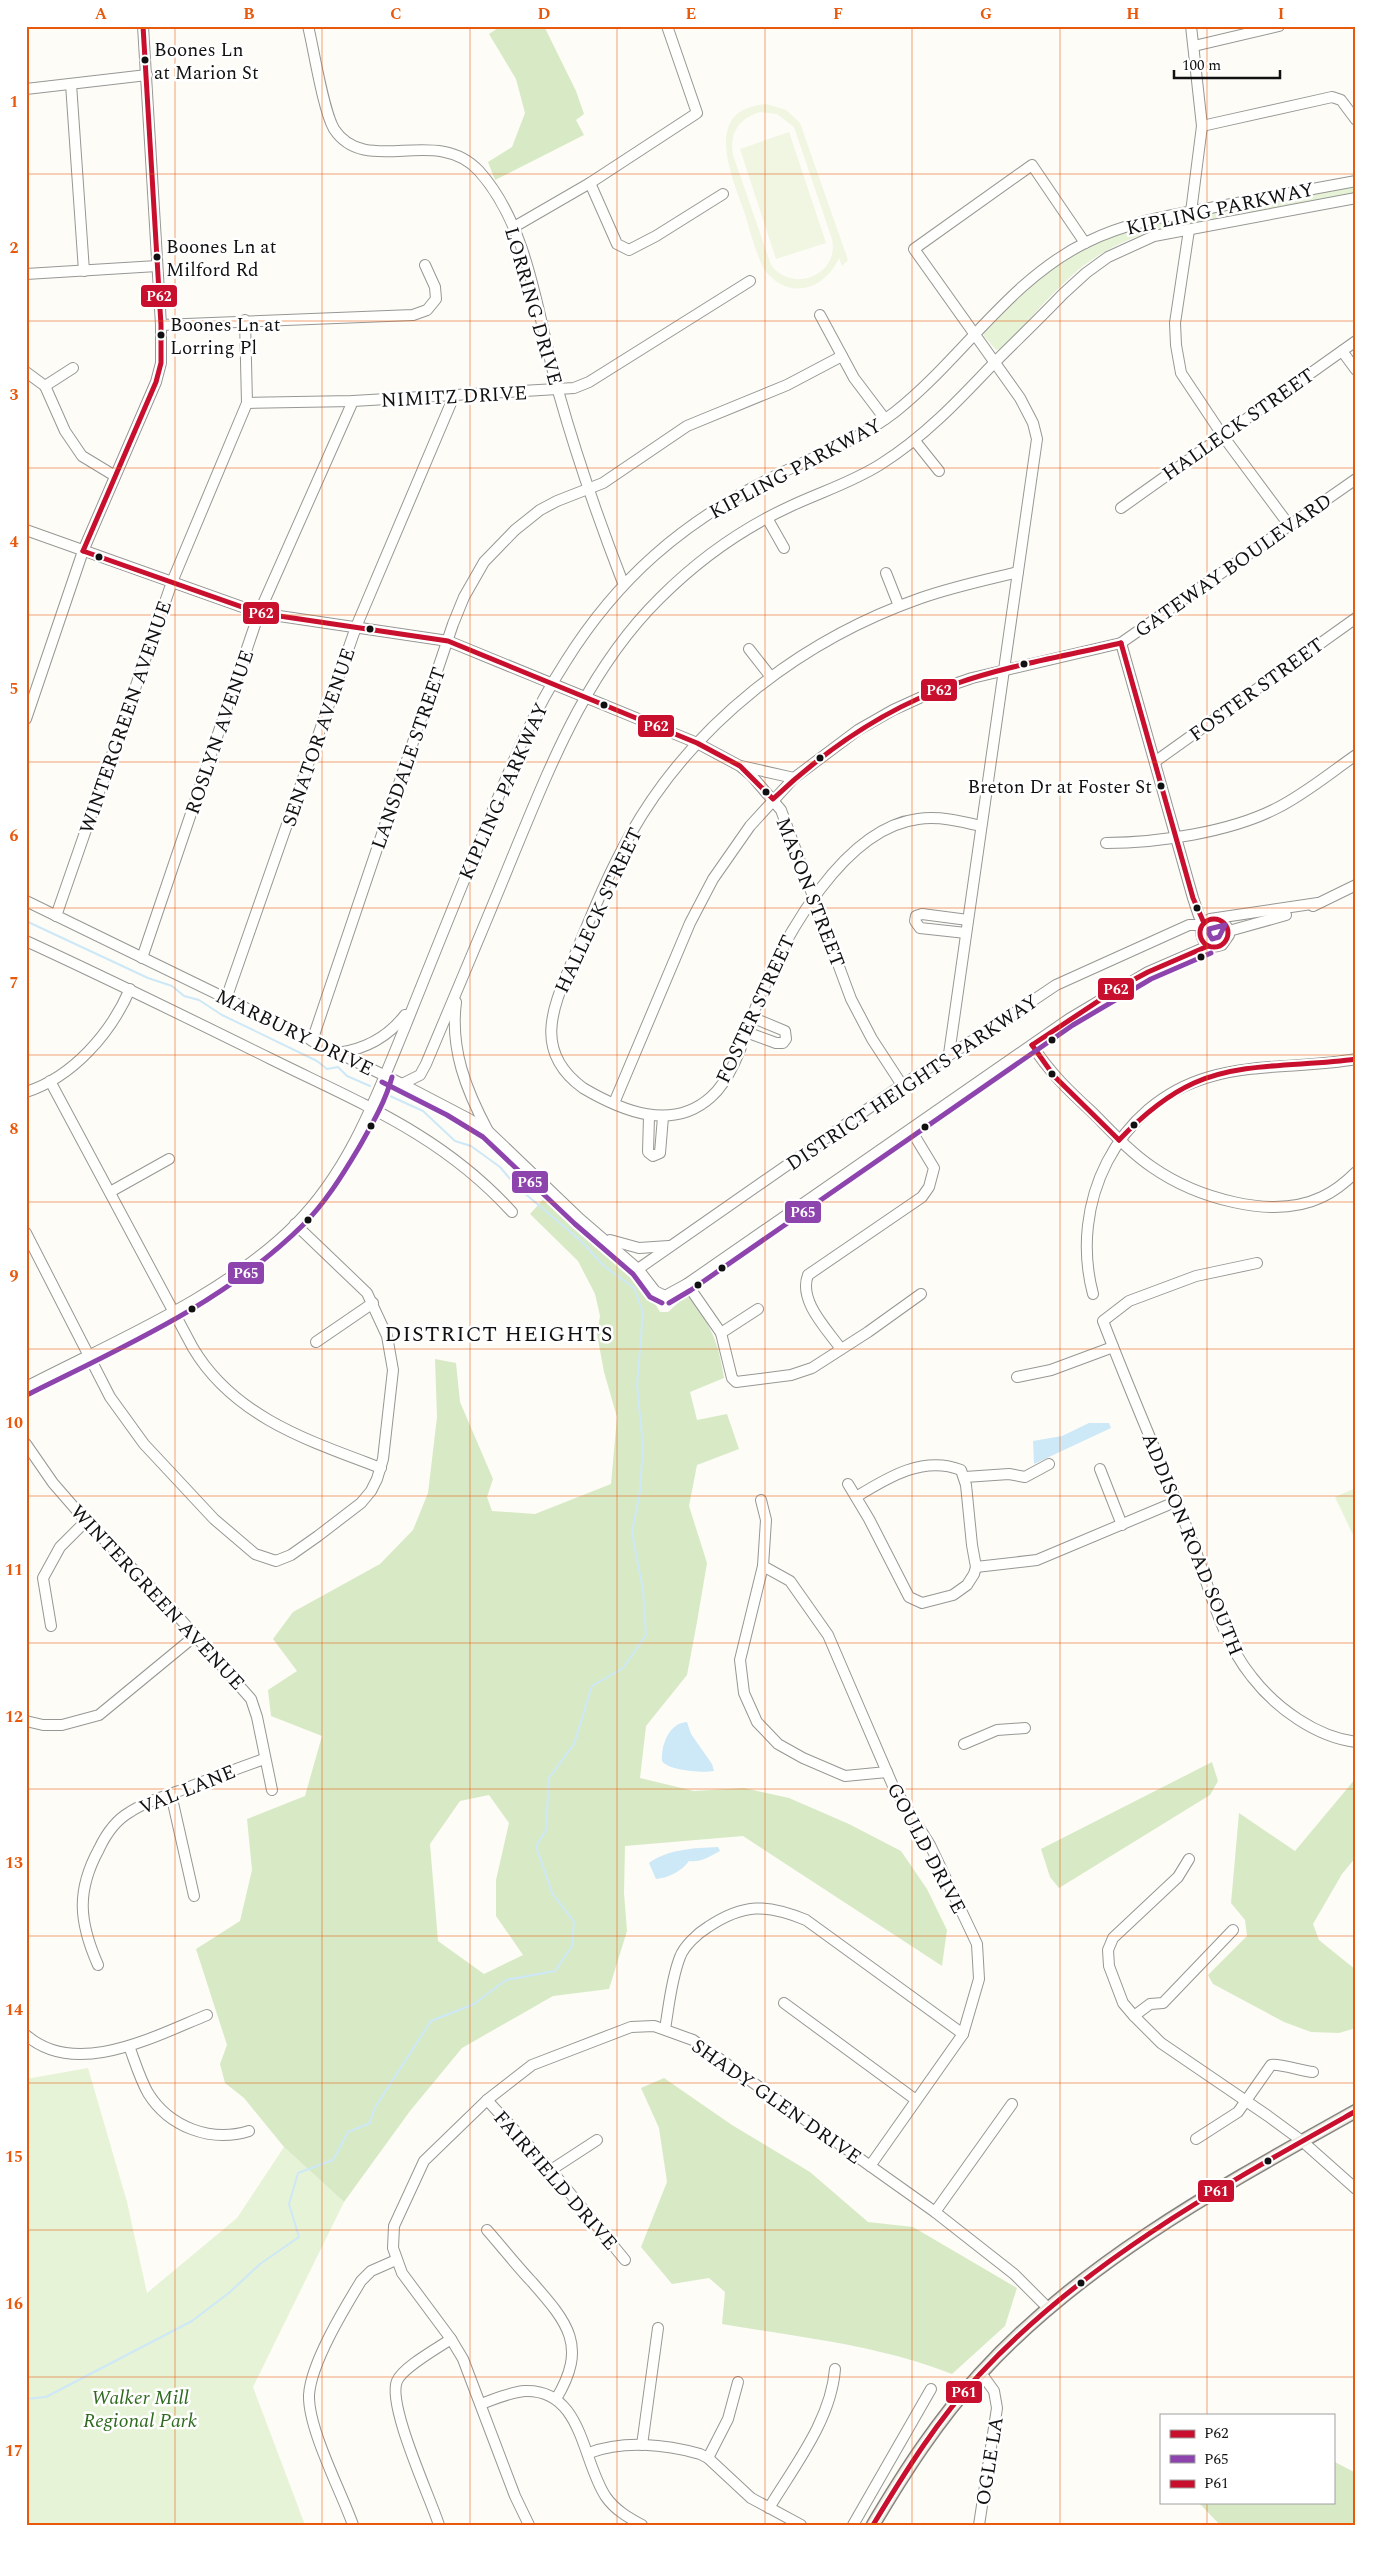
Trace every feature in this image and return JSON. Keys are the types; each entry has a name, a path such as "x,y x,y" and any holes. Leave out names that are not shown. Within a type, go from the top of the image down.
{"main road":[{"path":"873,2525 920,2448 981,2373 1049,2309 1166,2223 1302,2141 1356,2111"}],"street":[{"path":"26,719 83,550 150,398 160,369 161,325 143,26"},
{"name":"LORRING DRIVE","path":"308,26 328,113 335,131 353,145 367,151 388,152 428,149 450,152 460,156 484,177 514,226 538,306 558,390 588,490 623,584"},
{"path":"514,226 590,183 697,113 667,26"},
{"path":"1191,212 1202,126 1192,26"},
{"path":"1194,46 1279,26"},
{"path":"26,89 147,75"},
{"path":"71,84 84,271"},
{"path":"1202,126 1332,97 1343,102 1356,120"},
{"path":"949,1054 1037,438 1029,414 914,249 1032,166 1085,242"},
{"name":"KIPLING PARKWAY","path":"26,1387 174,1310 245,1268 295,1224 336,1174 372,1107 520,746 552,683 587,628 623,584 676,536 711,511 770,478 834,450 885,419 925,385 974,334 1031,280 1085,242 1137,223 1356,181"},
{"path":"590,183 616,244 629,250 656,236 722,194"},
{"name":"KIPLING PARKWAY","path":"402,1084 413,1080 422,1072 555,754 584,698 630,631 660,598 726,544 767,518 874,469 915,441 1063,294 1099,263 1137,242 1189,230 1356,198"},
{"path":"1189,230 1175,323 1176,344 1183,378 1289,525"},
{"path":"161,325 421,314 433,304 436,295 425,265"},
{"path":"26,274 158,266"},
{"name":"NIMITZ DRIVE","path":"247,403 353,401 454,396 558,390 580,386 750,281"},
{"path":"820,314 854,378 885,419"},
{"name":"WINTERGREEN AVENUE","path":"56,916 172,582 247,403 245,320"},
{"name":"HALLECK STREET","path":"1121,508 1356,341"},
{"path":"1342,351 1356,370"},
{"name":"LANSDALE STREET","path":"312,1041 448,641 464,597 484,562 495,549 540,510 557,501 604,483 687,426 787,385 842,356"},
{"path":"45,386 73,368"},
{"path":"26,372 45,386 65,431 82,456 115,476"},
{"name":"SENATOR AVENUE","path":"226,1000 356,627 454,396"},
{"name":"ROSLYN AVENUE","path":"142,958 259,613 353,401"},
{"path":"915,441 939,471"},
{"name":"GATEWAY BOULEVARD","path":"614,1103 701,901 729,854 773,799 794,778 838,743 893,710 955,684 1121,643 1356,478"},
{"name":"KIPLING PARKWAY","path":"767,518 784,548"},
{"name":"MASON STREET","path":"26,530 259,613 448,641 697,744 740,766 773,799 783,815 857,1011 902,1084"},
{"name":"HALLECK STREET","path":"614,1103 582,1088 564,1070 553,1044 551,1018 562,986 617,860 650,803 697,744 736,706 771,677 840,632 899,606 949,589 1018,572"},
{"path":"886,573 899,606"},
{"name":"FOSTER STREET","path":"1156,761 1356,618"},
{"path":"1121,643 1156,761 1198,915 1203,924 1201,936 1208,946 1222,945 1228,939 1229,930 1225,923 1218,919"},
{"path":"749,649 771,677"},
{"path":"1106,843 1141,843 1243,822 1274,810 1356,755"},
{"path":"740,766 794,778"},
{"name":"FOSTER STREET","path":"614,1103 649,1117 664,1117 693,1109 714,1095 725,1080 780,952 814,897 848,858 878,835 897,824 934,818 981,826"},
{"path":"1229,930 1300,912 1356,885"},
{"name":"MARBURY DRIVE","path":"26,901 451,1108 488,1132 638,1269 655,1291 665,1296"},
{"path":"1203,924 1218,919 1318,904"},
{"path":"966,933 920,928 915,922 916,916 922,914 968,920"},
{"name":"DISTRICT HEIGHTS PARKWAY","path":"638,1269 902,1084 1072,976 1188,925 1203,924"},
{"name":"MARBURY DRIVE","path":"26,941 130,989 372,1107 417,1132 453,1157 512,1212"},
{"name":"DISTRICT HEIGHTS PARKWAY","path":"665,1296 687,1284 912,1130 1032,1045 1118,988 1148,972 1208,946"},
{"path":"26,1092 50,1081 97,1043 120,1011 130,989"},
{"path":"457,992 454,1023 458,1058 467,1088 488,1132"},
{"path":"338,1053 358,1049 383,1037 397,1026 414,1005"},
{"path":"746,1032 776,1043 783,1043 786,1039 785,1031 751,1017"},
{"path":"1032,1045 1047,1068 1119,1140 1154,1169 1223,1200 1258,1206 1282,1206 1313,1200 1331,1192 1356,1172"},
{"path":"1093,1294 1086,1260 1089,1210 1098,1180 1119,1140 1151,1109 1186,1086 1208,1077 1232,1072 1356,1059"},
{"path":"50,1081 203,1366 222,1388 260,1414 288,1430 381,1468"},
{"path":"649,1117 648,1152 653,1156 660,1153 664,1117"},
{"path":"841,1349 810,1302 804,1284 808,1275 923,1195 934,1168 912,1130"},
{"path":"110,1192 169,1159"},
{"path":"26,1233 90,1354 110,1397 161,1465 214,1519 244,1546 266,1559 280,1560 291,1555 357,1506 371,1491 381,1468 393,1370 389,1343 373,1303 364,1289 295,1224"},
{"name":"MARBURY DRIVE","path":"592,1228 620,1245 648,1248 673,1245"},
{"name":"ADDISON ROAD SOUTH","path":"1257,1263 1196,1276 1130,1302 1103,1322 1176,1502 1228,1639 1251,1676 1272,1699 1299,1720 1329,1734 1356,1742"},
{"path":"687,1284 721,1333 732,1378 736,1382 804,1371 841,1349 921,1294"},
{"path":"316,1342 373,1303"},
{"path":"721,1333 758,1309"},
{"path":"1017,1376 1051,1370 1113,1347"},
{"name":"WINTERGREEN AVENUE","path":"26,1444 53,1483 86,1521 195,1636 251,1699 257,1717 264,1759 272,1790"},
{"path":"965,1477 1009,1474 1026,1477 1048,1464"},
{"path":"848,1484 906,1594 912,1600 924,1603 959,1592 970,1581 976,1567 965,1477 961,1470 953,1467 912,1468 856,1497"},
{"path":"1100,1469 1122,1525"},
{"path":"761,1500 766,1520 763,1566 740,1660 744,1693 757,1722 778,1744 803,1758 845,1776 887,1772"},
{"path":"976,1567 1037,1560 1176,1502"},
{"path":"51,1626 43,1578 60,1547 86,1521"},
{"name":"GOULD DRIVE","path":"763,1566 790,1581 828,1635 893,1786 930,1845 977,1944 979,1979 963,2034 870,2166"},
{"path":"27,1723 62,1725 99,1715 195,1636"},
{"path":"964,1744 997,1730 1025,1728"},
{"name":"VAL LANE","path":"98,1965 88,1941 82,1913 83,1890 90,1867 108,1832 119,1820 140,1806 264,1759"},
{"path":"171,1794 194,1896"},
{"path":"1190,1858 1178,1877 1114,1938 1108,1947 1109,1966 1123,2003 1161,2044 1302,2141 1356,2189"},
{"path":"666,2029 670,1995 680,1956 699,1933 728,1913 767,1908 786,1912 806,1920 963,2034"},
{"path":"1134,2016 1143,2007 1163,2003 1233,1930"},
{"path":"784,2003 916,2100"},
{"path":"26,2035 42,2047 62,2054 129,2046 207,2015"},
{"name":"SHADY GLEN DRIVE","path":"529,2525 515,2496 463,2359 452,2339 404,2277 396,2260 392,2240 394,2226 419,2169 429,2154 487,2100 524,2070 559,2054 631,2027 654,2026 693,2040 935,2212 1014,2274 1049,2309"},
{"path":"129,2046 148,2093 165,2114 184,2126 206,2133 230,2135 249,2131"},
{"path":"1196,2139 1232,2118 1246,2101 1269,2066 1273,2064 1313,2072"},
{"name":"FAIRFIELD DRIVE","path":"487,2100 551,2170 625,2260"},
{"path":"935,2212 1012,2104"},
{"path":"551,2170 597,2140"},
{"path":"487,2230 552,2305 566,2325 571,2341 571,2368 566,2382 556,2399"},
{"path":"353,2525 318,2436 311,2412 309,2394 314,2372 361,2281 371,2271 396,2260"},
{"path":"642,2445 658,2328"},
{"path":"439,2525 401,2422 395,2401 395,2389 401,2375 452,2339"},
{"path":"769,2508 828,2406 835,2370"},
{"name":"OGLE LA","path":"979,2525 997,2408 994,2391 981,2373"},
{"path":"708,2458 728,2419 738,2382"},
{"path":"852,2525 931,2389"},
{"path":"481,2404 513,2393 526,2391 556,2399 568,2412 589,2454 598,2483 610,2502 624,2514 642,2525"},
{"path":"589,2454 604,2449 642,2445 684,2450 708,2458 745,2494 801,2525"}],"green space":[{"path":"501,26 544,26 576,91 584,114 576,120 584,135 495,180 488,162 512,147 525,113 516,79 489,34"},
{"path":"766,104 786,110 800,123 848,260 842,266 839,258 824,278 804,288 783,285 773,279 764,269 753,241 728,162 726,146 727,130 734,118 746,109","holes":["760,112 777,114 794,127 832,239 833,252 829,262 822,271 802,279 780,274 771,265 733,155 734,134 746,118"]},
{"path":"789,132 826,243 776,259 740,149"},
{"path":"1356,183 1356,193 1148,232 1102,253 1077,271 1002,349 996,350 984,336 984,331 1033,281 1082,247 1132,227"},
{"path":"547,1195 623,1264 650,1295 660,1312 668,1312 688,1294 702,1315 716,1342 724,1378 690,1392 697,1420 727,1414 739,1449 697,1465 689,1506 707,1563 697,1622 687,1675 646,1726 640,1778 694,1791 744,1788 789,1798 849,1824 901,1851 927,1889 947,1930 942,1966 743,1836 625,1846 624,1893 627,1931 609,1989 553,1996 462,2048 410,2111 344,2202 284,2147 244,2098 225,2083 220,2064 227,2045 196,1949 240,1921 252,1870 247,1819 305,1796 322,1736 271,1716 268,1690 297,1671 273,1639 293,1612 380,1564 413,1530 428,1493 437,1417 435,1359 456,1363 460,1402 493,1479 487,1497 492,1511 535,1514 611,1484 617,1417 604,1372 597,1334 600,1316 595,1294 578,1261 530,1214","holes":["489,1795 509,1823 496,1880 496,1916 523,1955 484,1974 438,1941 430,1844 460,1801"]},
{"path":"1356,1488 1356,1541 1335,1497"},
{"path":"1212,1762 1218,1781 1210,1795 1059,1888 1050,1877 1041,1849"},
{"path":"1356,1778 1356,1857 1342,1874 1313,1924 1319,1940 1356,1970 1356,2028 1339,2033 1311,2032 1284,2022 1213,1984 1208,1975 1247,1936 1245,1920 1231,1903 1239,1813 1295,1851"},
{"name":"Walker Mill Regional Park","path":"88,2068 127,2202 147,2293 237,2218 284,2147 344,2202 253,2387 305,2525 26,2525 26,2079"},
{"path":"664,2078 732,2125 810,2172 868,2222 913,2227 1017,2288 1005,2326 952,2374 924,2364 867,2349 722,2324 725,2292 709,2278 672,2284 641,2247 667,2182 659,2128 641,2088"},
{"path":"1334,2462 1356,2473 1356,2525 1220,2525 1200,2504 1334,2504"}],"water":[{"path":"1089,1423 1109,1423 1111,1428 1034,1464 1033,1441 1062,1436"},
{"path":"687,1722 691,1734 712,1764 714,1771 702,1772 679,1769 662,1761 663,1748 667,1736 675,1726"},
{"path":"718,1847 720,1851 701,1860 689,1861 679,1871 670,1876 656,1879 649,1863 656,1858 673,1852"}],"waterway":[{"path":"26,921 148,978 172,986 184,996 199,1000 222,1015 317,1061 327,1069 338,1067 347,1076 370,1086"},
{"path":"26,2399 46,2397 192,2321 230,2292 260,2264 299,2237 289,2204 298,2173 333,2160 348,2132 370,2123 374,2109 431,2021 474,2004 506,1980 555,1971 572,1946 574,1922 552,1893 536,1846 546,1830 549,1778 574,1744 592,1686 623,1668 646,1635 643,1590 632,1533 640,1491 643,1447 637,1385 643,1313 634,1288 604,1266 581,1241 516,1186 500,1167 471,1146 455,1141 423,1111 390,1096"}],"transit line":[{"name":"P62","path":"83,551 156,382 161,363 161,325 143,26"},
{"name":"P62","path":"83,551 259,613 448,641 697,743 740,766 773,799 835,747 904,705 975,677 1121,643"},
{"name":"P62","path":"1121,643 1193,898 1204,923"},
{"name":"P62","path":"1214,919 1224,923 1228,933 1224,943 1214,947 1204,943 1200,933 1204,923 1214,919"},
{"name":"P65","path":"1225,925 1219,937 1212,939 1209,929 1225,925"},
{"name":"P62","path":"1032,1045 1118,988 1148,972 1208,946"},
{"name":"P65","path":"669,1303 691,1290 1073,1025 1151,979 1211,953"},
{"name":"P62","path":"1032,1045 1054,1076 1119,1140"},
{"name":"P62","path":"1119,1140 1163,1101 1183,1088 1213,1076 1253,1068 1356,1059"},
{"name":"P65","path":"29,1394 173,1320 241,1277 273,1252 311,1217 333,1189 373,1123 386,1096 392,1077"},
{"name":"P65","path":"382,1082 447,1115 483,1137 575,1224 633,1274 650,1297 662,1303"},
{"name":"P61","path":"873,2525 923,2446 965,2391 1021,2333 1064,2296 1157,2228 1255,2168 1356,2111"}],"place":[{"name":"Boones Ln at Marion St","path":"145,60"},
{"name":"Boones Ln at Milford Rd","path":"157,257"},
{"name":"Boones Ln at Lorring Pl","path":"161,335"},
{"name":"Breton Dr at Foster St","path":"1161,786"}],"district":[{"name":"DISTRICT HEIGHTS","path":"499,1333"}]}
